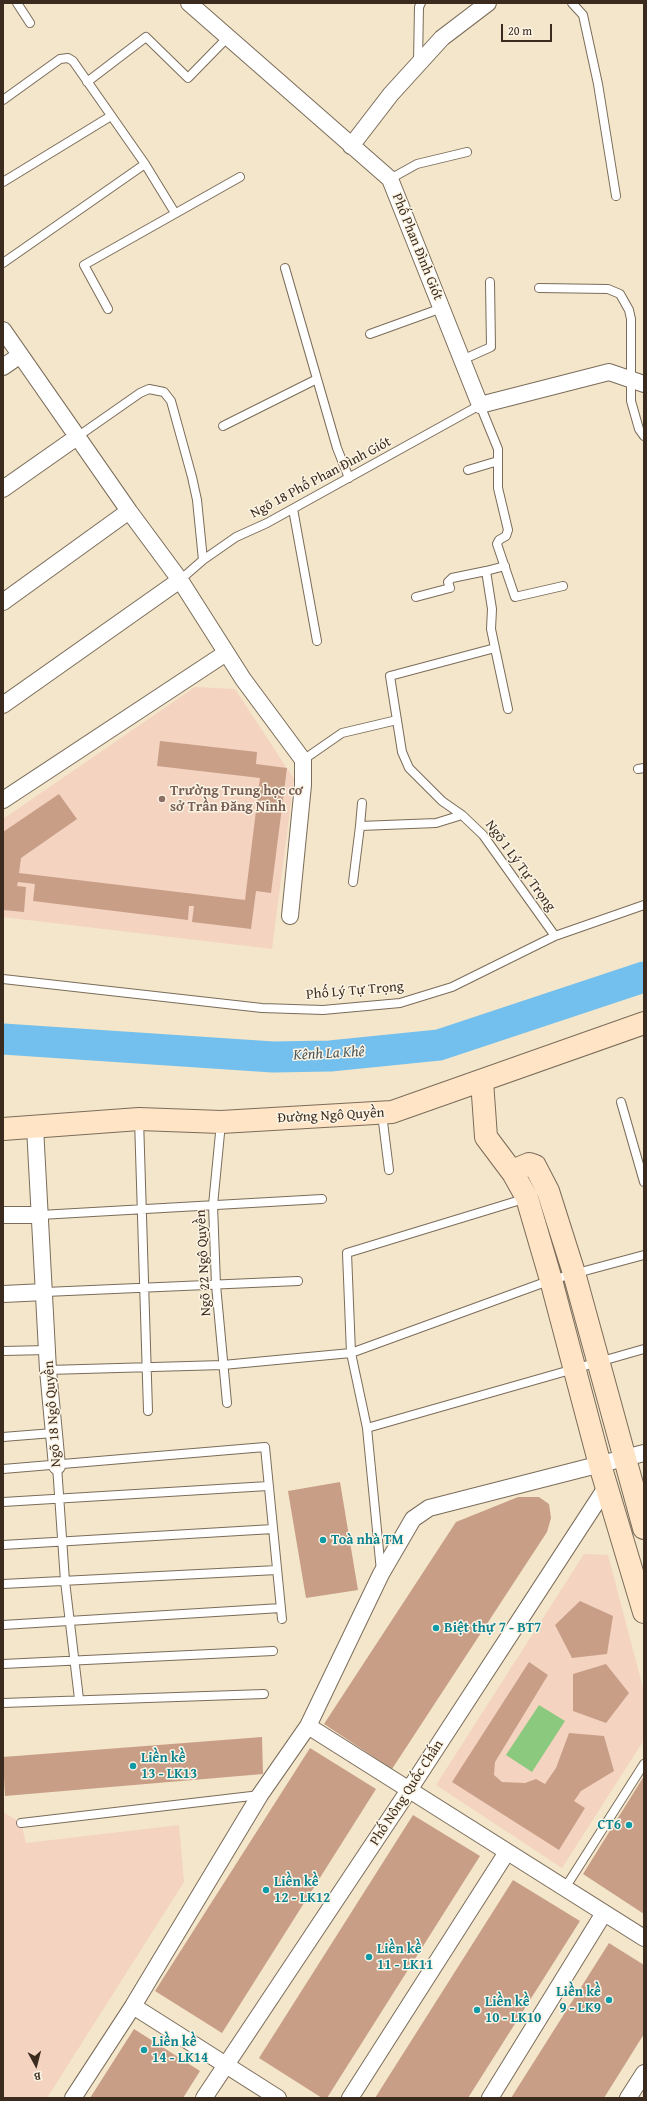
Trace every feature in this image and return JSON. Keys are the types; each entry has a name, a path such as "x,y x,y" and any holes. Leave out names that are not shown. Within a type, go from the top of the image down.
{"street":[{"name":"Phố Phan Đình Giót","path":"189,3 229,36 351,146 390,179 480,405"},
{"path":"351,146 391,94 442,38 488,3"},
{"path":"3,330 19,356 180,580 243,679 303,760 303,785 290,916"},
{"path":"3,367 19,356"},
{"path":"480,405 609,372 637,382"},
{"path":"3,489 77,437"},
{"path":"3,602 129,511"},
{"path":"3,705 180,580"},
{"path":"3,800 226,653"},
{"name":"Đường Ngô Quyền","path":"3,1129 139,1119 221,1122 392,1112 644,1023"},
{"path":"482,1081 486,1137 513,1173 517,1168 529,1164 535,1166 537,1194 551,1280 576,1368 600,1465 644,1612"},
{"name":"Ngõ 18 Ngô Quyền","path":"35,1127 48,1370 57,1466"},
{"path":"537,1194 574,1273 598,1362 634,1456 644,1528"},
{"path":"3,1215 40,1215"},
{"path":"3,1294 45,1292"},
{"path":"73,2098 133,2006 260,1795 308,1726 381,1574 413,1519 429,1508 634,1456"},
{"path":"607,1486 634,1456"},
{"name":"Phố Nông Quốc Chấn","path":"204,2098 409,1790 607,1486"},
{"path":"308,1726 644,1938"},
{"path":"350,2098 507,1852"},
{"path":"490,2098 604,1913"},
{"path":"133,2006 278,2098"},
{"path":"628,2098 644,2073"}],"lane":[{"path":"17,3 30,23"},
{"path":"418,65 419,7 421,3"},
{"path":"572,3 583,15 598,84 616,196"},
{"path":"87,82 146,37 188,78 229,36"},
{"path":"3,100 65,57 72,61 145,164 175,213"},
{"path":"3,182 111,116"},
{"path":"390,179 416,164 467,152"},
{"path":"3,263 145,164"},
{"path":"108,309 84,265 240,177"},
{"path":"285,268 337,448 349,478"},
{"path":"462,360 491,347 490,282"},
{"path":"539,288 608,289 620,294 629,310 631,319 637,382 633,408 639,429 644,436"},
{"path":"370,334 442,308"},
{"path":"223,426 317,379"},
{"path":"77,437 140,393 149,389 164,392 171,401 192,477 197,500 203,560"},
{"path":"480,405 498,450 498,488 508,530 506,536 499,540 497,544 515,596 563,586"},
{"name":"Ngõ 18 Phố Phan Đình Giót","path":"180,580 203,560 236,537 293,509 480,405"},
{"path":"468,470 498,461"},
{"path":"293,509 317,641"},
{"path":"416,598 450,588 448,582 452,578 505,566"},
{"path":"486,571 492,609 491,629 494,648 508,709"},
{"name":"Ngõ 1 Lý Tự Trọng","path":"494,648 390,676 402,752 409,768 442,801 462,815 483,835 555,936"},
{"path":"303,760 342,732 397,720"},
{"path":"353,882 362,803"},
{"path":"360,826 436,823 462,815"},
{"name":"Phố Lý Tự Trọng","path":"3,979 262,1008 324,1010 400,1002 452,987 555,936 644,905"},
{"path":"621,1102 644,1182"},
{"path":"382,1113 389,1170"},
{"path":"139,1119 143,1209 143,1288 148,1411"},
{"name":"Ngõ 22 Ngô Quyền","path":"221,1122 213,1205 216,1285 227,1403"},
{"path":"381,1574 367,1428 351,1353 347,1253 537,1194"},
{"path":"40,1215 322,1199"},
{"path":"48,1370 224,1365 351,1353 551,1280 644,1255"},
{"path":"45,1292 298,1281"},
{"path":"367,1428 644,1348"},
{"path":"3,1351 48,1350"},
{"path":"3,1437 53,1433"},
{"path":"3,1469 57,1466 265,1447 282,1619"},
{"name":"Ngõ 18 Ngô Quyền","path":"57,1466 58,1499 63,1542 65,1581 79,1699"},
{"path":"3,1502 268,1486"},
{"path":"3,1545 273,1529"},
{"path":"3,1584 277,1570"},
{"path":"3,1625 281,1608"},
{"path":"3,1664 273,1651"},
{"path":"3,1703 79,1699 264,1694"},
{"path":"565,1888 644,1764"},
{"path":"21,1823 260,1795"}],"shaded area":[{"name":"Trường Trung học cơ sở Trần Đăng Ninh","path":"195,687 235,689 294,779 272,949 3,917 3,819"},
{"path":"584,1554 608,1555 644,1692 644,1740 562,1868 436,1785"},
{"path":"3,1812 21,1823 26,1843 179,1825 184,1882 47,2098 3,2098"}],"green space":[{"path":"539,1705 565,1721 532,1772 506,1755"}],"building":[{"path":"160,741 257,752 256,764 287,768 271,893 256,891 251,929 192,922 194,906 189,906 188,920 33,901 35,884 18,882 17,886 26,887 24,912 3,910 3,832 59,794 77,819 21,858 19,873 245,900 260,778 157,766"},
{"name":"Toà nhà TM","path":"340,1482 358,1590 306,1598 288,1491"},
{"name":"Biệt thự 7 - BT7","path":"518,1497 539,1497 549,1504 551,1518 547,1532 392,1769 324,1724 456,1522"},
{"path":"580,1601 613,1616 607,1654 572,1658 555,1625"},
{"path":"529,1662 548,1675 495,1762 494,1775 502,1782 525,1783 536,1779 545,1784 556,1768 569,1733 604,1736 614,1771 581,1791 574,1801 585,1808 559,1850 452,1782"},
{"path":"606,1664 629,1693 606,1723 573,1711 573,1674"},
{"name":"Liền kề 13 - LK13","path":"262,1737 263,1774 5,1796 3,1757"},
{"name":"Liền kề 12 - LK12","path":"310,1748 376,1789 222,2033 155,1991"},
{"name":"CT6","path":"644,1776 644,1914 583,1874"},
{"name":"Liền kề 11 - LK11","path":"413,1815 480,1856 327,2098 322,2098 259,2058"},
{"name":"Liền kề 10 - LK10","path":"513,1880 580,1921 468,2098 375,2098"},
{"name":"Liền kề 9 - LK9","path":"609,1943 644,1965 644,2034 604,2098 511,2098"},
{"name":"Liền kề 14 - LK14","path":"134,2029 200,2071 183,2098 90,2098"}],"waterway":[{"name":"Kênh La Khê","path":"3,1039 273,1057 330,1056 439,1045 644,977"}],"place":[{"name":"Trường Trung học cơ sở Trần Đăng Ninh","path":"162,799"},
{"name":"Toà nhà TM","path":"323,1540"},
{"name":"Biệt thự 7 - BT7","path":"436,1628"},
{"name":"Liền kề 13 - LK13","path":"133,1766"},
{"name":"CT6","path":"629,1825"},
{"name":"Liền kề 12 - LK12","path":"266,1890"},
{"name":"Liền kề 11 - LK11","path":"369,1957"},
{"name":"Liền kề 9 - LK9","path":"609,2000"},
{"name":"Liền kề 10 - LK10","path":"477,2010"},
{"name":"Liền kề 14 - LK14","path":"144,2050"}]}
